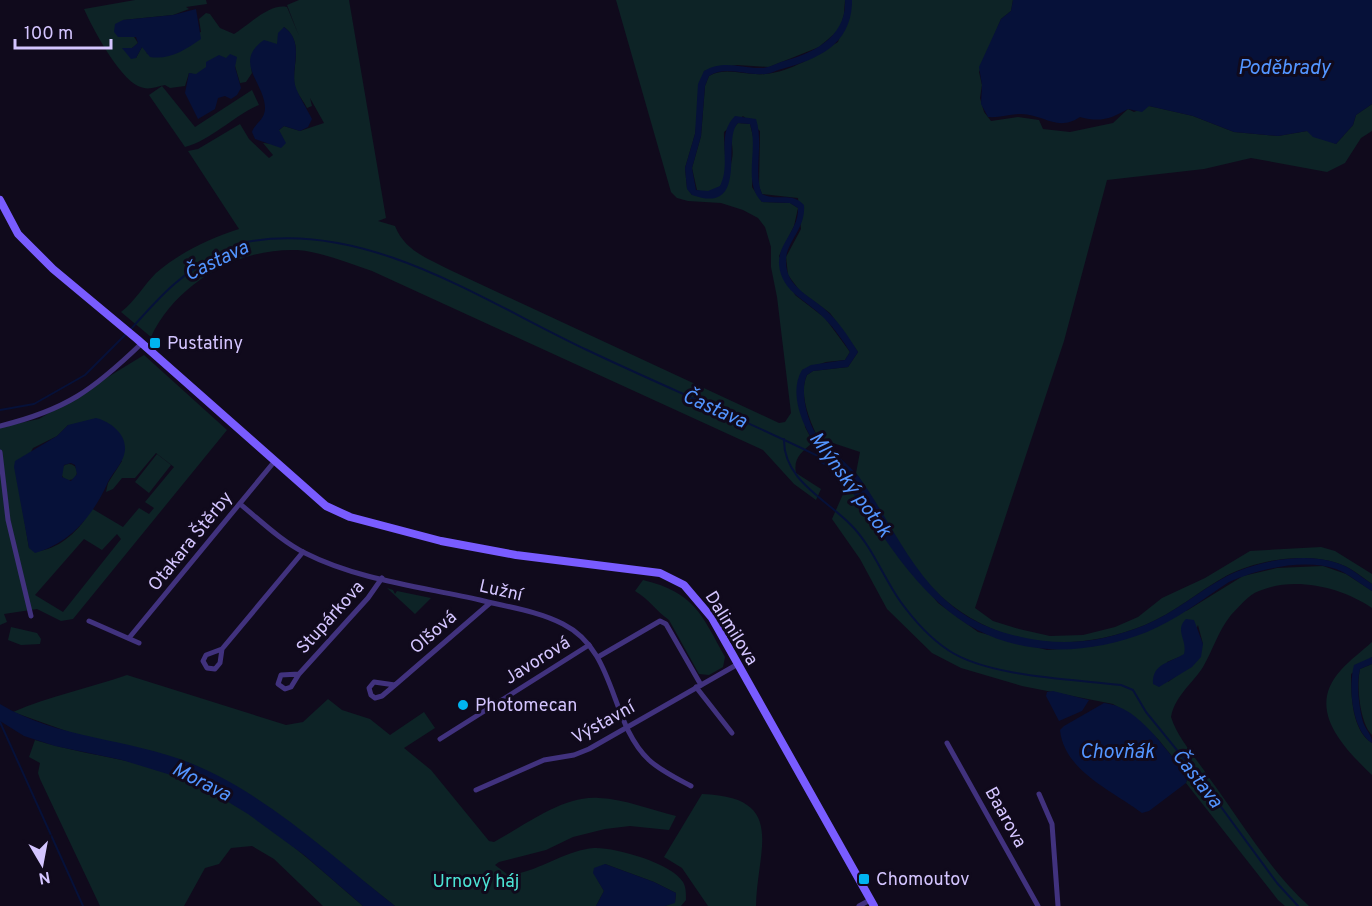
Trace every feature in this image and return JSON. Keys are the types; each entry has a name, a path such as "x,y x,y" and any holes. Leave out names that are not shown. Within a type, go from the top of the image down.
{"main road":[{"name":"Dalimilova","path":"0,200 18,234 35,252 320,502 340,513 441,541 516,555 651,571 666,575 684,585 698,599 738,664 872,903"}],"street":[{"path":"0,426 40,416 82,395 139,341"},
{"path":"0,452 8,520 31,616"},
{"name":"Otakara Štěrby","path":"129,638 274,462"},
{"name":"Lužní","path":"240,504 275,533 303,552 340,567 537,614 564,624 589,645 598,657 627,726 648,759 665,772 691,786"},
{"path":"222,649 303,552"},
{"name":"Stupárkova","path":"299,674 368,598 382,578"},
{"name":"Olšová","path":"395,685 374,682 369,688 370,693 375,698 379,697 395,685 490,603"},
{"path":"89,621 139,643"},
{"path":"598,657 660,621 666,624 698,686 732,733"},
{"name":"Javorová","path":"440,739 589,645"},
{"name":"Výstavní","path":"476,790 544,760 574,755 589,749 738,664"},
{"name":"Baarova","path":"947,743 1038,906"},
{"name":"Baarova","path":"1038,794 1052,824 1058,906"},
{"path":"859,906 872,903"}],"green space":[{"path":"135,0 206,0 207,4 186,7 189,9 173,15 123,20 138,43 132,48 136,58 142,47 146,48 147,54 201,32 199,19 206,13 210,14 220,28 234,34 273,8 287,7 299,36 287,5 299,0 349,0 386,218 378,221 395,226 399,235 411,248 433,262 779,423 785,422 791,413 777,297 771,267 771,247 765,227 758,218 743,210 721,203 688,201 677,198 671,192 616,0 845,0 840,29 819,47 769,67 737,65 704,71 695,134 685,168 687,188 692,195 718,195 731,164 734,127 738,123 750,124 754,141 752,187 762,202 790,203 798,208 794,226 779,256 795,295 825,318 850,352 845,360 826,362 802,370 805,427 813,442 799,456 795,468 796,473 821,489 816,500 794,484 763,450 372,271 316,253 297,250 252,255 211,273 176,301 162,318 151,337 121,312 156,273 175,259 206,242 239,229 188,151 198,149 240,124 249,139 269,158 273,155 263,143 273,144 278,131 284,126 300,131 324,123 310,98 312,106 307,108 296,90 294,80 296,49 291,34 284,27 277,45 251,67 252,73 246,82 240,83 235,66 226,58 196,75 189,73 185,86 170,88 165,85 148,88 130,81 114,63 84,9"},
{"path":"852,0 1013,0 1011,11 1001,19 979,72 982,85 980,98 984,112 991,121 1018,117 1039,120 1043,129 1070,132 1113,123 1128,109 1134,112 1149,106 1193,116 1234,132 1278,136 1307,131 1336,144 1353,125 1356,115 1372,104 1372,131 1361,138 1345,163 1327,172 1251,158 1204,169 1107,180 1064,341 975,608 993,621 1019,629 1050,636 1083,635 1115,627 1138,617 1162,598 1205,578 1250,551 1321,547 1335,551 1372,574 1372,584 1337,563 1310,558 1281,559 1238,570 1145,625 1092,640 1066,642 1015,637 990,628 967,616 930,586 907,555 856,473 860,452 818,438 812,424 804,399 807,375 813,371 848,367 858,352 830,313 800,291 788,275 786,257 801,229 798,198 762,194 759,186 760,131 743,116 724,132 725,173 718,189 709,192 697,190 692,168 701,136 705,86 709,76 723,72 775,73 812,57 838,42"},
{"path":"162,86 195,127 252,90 259,105 213,134 185,147 149,95"},
{"path":"144,355 227,430 73,619 61,621 37,609 4,614 7,622 0,625 0,427 39,419","holes":["68,425 122,461 108,483 106,492 113,489 122,478 135,478 156,453 174,467 145,502 154,508 149,514 139,508 123,527 91,508 79,528 59,544 42,550 29,548 17,477 33,448 57,436","117,534 121,539 63,612 35,595 84,539 102,550"]},
{"path":"157,454 171,465 149,493 135,482"},
{"path":"66,464 72,464 77,472 75,478 66,480 61,475 61,469"},
{"path":"847,485 938,603 978,632 1047,650 1095,646 1188,610 1243,576 1277,568 1323,566 1346,574 1372,591 1372,608 1332,589 1302,584 1287,584 1255,593 1226,621 1203,667 1184,690 1171,717 1183,741 1256,845 1281,877 1309,906 1285,906 1278,900 1186,783 1188,776 1158,739 1135,718 1113,704 1022,686 961,668 932,653 887,609 860,559 832,519","holes":["1198,625 1203,644 1179,674 1168,682 1167,662 1184,655"]},
{"path":"643,580 674,591 695,607 725,657 723,667 709,675 699,674 669,620 635,591"},
{"path":"387,588 393,590 395,594 397,591 431,598 415,614"},
{"path":"11,627 37,633 41,639 40,644 21,645 8,640"},
{"path":"1372,642 1372,657 1351,674 1352,702 1357,722 1365,737 1372,743 1372,775 1340,740 1332,727 1327,713 1327,699 1331,685 1341,670"},
{"path":"1372,664 1372,735 1364,722 1358,685 1360,669"},
{"name":"Urnový háj","path":"127,675 286,725 303,722 328,699 342,710 370,719 390,735 424,712 435,728 404,748 431,770 489,841 494,842 558,806 585,798 618,800 676,816 669,830 630,826 605,829 573,837 546,850 499,862 495,865 507,874 507,887 517,889 520,873 584,849 603,848 642,858 677,875 683,882 686,900 681,906 665,906 675,902 676,893 654,882 605,864 597,879 604,891 596,906 395,906 280,816 211,773 190,763 83,737 13,712 41,701"},
{"path":"35,740 158,769 198,784 264,824 363,906 323,906 274,859 252,846 231,848 219,864 205,868 184,906 100,906 40,779 38,773 40,763 29,757"},
{"path":"702,794 729,797 747,805 757,816 762,830 762,846 756,906 708,906 682,868 664,857"}],"water":[{"name":"Mlýnský potok","path":"845,0 852,0 852,4 845,30 830,48 819,55 767,74 723,71 709,76 705,86 701,136 692,168 696,190 708,191 720,186 725,168 725,141 729,124 735,116 756,119 759,138 758,177 762,194 794,198 804,205 802,222 787,255 787,271 802,292 834,318 858,352 848,367 813,371 807,375 804,399 812,426 829,449 859,477 907,554 929,583 959,611 988,627 1010,634 1053,642 1099,639 1145,625 1227,576 1266,562 1310,558 1337,563 1351,569 1372,584 1372,591 1336,569 1310,565 1281,566 1229,582 1179,615 1147,632 1092,647 1065,649 1038,648 1012,643 986,634 962,621 939,603 913,576 847,485 835,471 819,462 823,453 804,425 796,390 802,370 811,365 845,360 850,352 829,323 790,289 781,274 780,256 795,223 798,208 790,203 762,202 756,194 752,176 753,144 750,124 738,123 734,132 731,173 728,186 722,195 710,199 692,195 687,189 685,168 695,134 698,84 704,71 726,65 766,68 816,49 834,34 840,24"},
{"name":"Poděbrady","path":"1013,0 1372,0 1372,104 1356,115 1353,125 1336,144 1313,137 1307,131 1278,136 1234,132 1193,116 1149,106 1142,112 1128,109 1106,119 1094,120 1080,117 1065,123 1021,114 988,117 981,104 982,85 979,67 1001,19 1011,11"},
{"path":"196,9 201,39 171,56 150,57 142,47 136,58 131,59 122,48 132,48 138,43 136,37 118,37 114,32 115,24 123,20 173,15"},
{"path":"284,27 290,33 296,47 295,85 312,119 308,127 300,131 284,126 279,130 286,143 281,148 255,139 252,132 263,116 265,108 264,99 250,65 255,48 264,40 277,44 278,33"},
{"path":"230,54 237,57 235,67 241,88 231,99 225,96 218,98 215,109 198,119 185,93 189,73 196,74 206,67 206,62 219,55 226,58"},
{"path":"96,418 103,420 119,432 125,444 125,451 96,505 80,526 60,542 35,553 29,548 14,467 15,461 57,436 68,425","holes":["71,463 75,465 77,474 71,481 62,477 64,465"]},
{"path":"1186,619 1194,620 1203,644 1201,657 1192,667 1159,687 1153,684 1155,672 1163,664 1184,654 1181,627"},
{"path":"1372,657 1372,664 1360,669 1358,688 1363,722 1372,743 1365,737 1356,719 1351,685 1354,665"},
{"path":"1053,691 1089,700 1082,711 1059,721 1046,696 1047,692"},
{"name":"Chovňák","path":"1104,703 1117,706 1141,721 1188,776 1186,783 1149,811 1142,813 1092,779 1070,757 1063,744 1060,730 1064,726"},
{"name":"Morava","path":"0,704 22,716 45,724 166,755 218,775 297,827 395,906 363,906 304,855 248,814 197,783 122,760 55,746 24,736 0,721"},
{"path":"605,864 654,882 676,893 675,903 665,906 596,906 604,891 593,873 594,868"}],"waterway":[{"name":"Častava","path":"130,330 163,294 185,275 211,259 243,244 252,241 296,238 340,243 383,254 426,270 587,350 822,458"},
{"name":"Častava","path":"0,410 34,404 85,375 126,334"},
{"name":"Častava","path":"784,439 786,453 798,477 858,533 910,615 941,645 965,659 985,666 1031,675 1121,685 1133,690 1146,712 1202,781 1277,883 1298,906"},
{"path":"0,722 83,906"}],"place":[{"name":"Pustatiny","path":"155,343"},
{"name":"Photomecan","path":"463,705"},
{"name":"Chomoutov","path":"864,879"}]}
